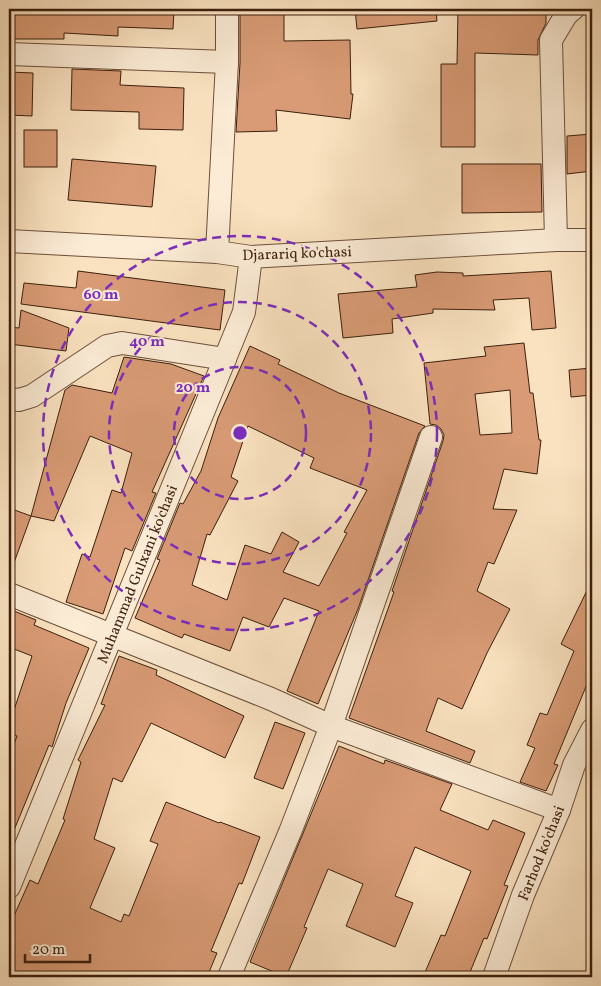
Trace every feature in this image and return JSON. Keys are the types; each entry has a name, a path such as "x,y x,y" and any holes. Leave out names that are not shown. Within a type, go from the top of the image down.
{"street":[{"path":"217,252 227,62 227,9"},
{"path":"556,240 551,40 566,15 573,9"},
{"path":"9,54 227,62"},
{"name":"Djarariq ko'chasi","path":"9,242 217,252 251,257 556,240 592,240"},
{"name":"Muhammad Gulxani ko'chasi","path":"9,887 244,312 251,257"},
{"path":"9,399 19,400 32,396 107,346 122,343 225,359"},
{"path":"229,977 290,832 331,726 431,437"},
{"path":"9,594 262,696 331,726 559,810"},
{"name":"Farhod ko'chasi","path":"494,977 523,895 559,810 574,765 592,730"}],"building":[{"path":"11,9 174,9 173,29 118,27 118,36 64,33 64,39 11,39"},
{"path":"355,9 436,9 437,21 357,29"},
{"path":"458,9 546,9 546,23 538,40 538,55 475,53 475,147 441,147 441,64 457,64"},
{"path":"284,13 284,41 350,40 351,94 353,94 350,119 276,110 277,131 236,132 240,63 240,14"},
{"path":"72,69 121,71 120,85 184,88 183,130 139,129 139,112 71,110"},
{"path":"9,72 33,73 32,116 9,115"},
{"path":"24,130 57,130 57,167 24,167"},
{"path":"592,134 592,171 567,174 567,136"},
{"path":"72,159 156,166 152,207 68,200"},
{"path":"462,164 541,164 542,212 462,213"},
{"path":"78,271 225,290 220,330 21,304 24,283 76,288"},
{"path":"551,271 556,328 532,330 529,298 493,300 495,310 433,309 433,313 392,319 393,333 343,338 338,294 417,287 415,275 437,272 463,273 463,276"},
{"path":"21,310 69,328 66,351 9,344 9,327 19,328"},
{"path":"524,343 530,393 533,393 539,440 541,440 537,474 504,469 493,509 517,510 494,564 488,562 477,591 510,609 487,653 462,709 438,698 426,731 475,751 470,763 349,718 394,592 392,591 443,441 444,435 441,429 436,425 430,424 424,363 486,356 484,347","holes":["510,390 512,433 480,435 475,394"]},
{"path":"250,346 280,360 278,364 339,393 425,426 419,433 358,609 318,704 287,691 319,611 284,598 269,627 243,617 230,651 184,634 182,638 135,618 160,560 157,559 180,503 183,504 201,471 218,418","holes":["248,426 314,458 310,468 367,490 344,532 347,533 319,586 283,572 299,542 282,532 271,554 245,545 227,600 192,585 207,534 210,535 238,481 231,477"]},
{"path":"124,357 171,364 204,376 152,492 156,493 132,551 125,548 103,614 66,602 82,554 90,557 112,490 121,493 132,453 90,436 54,521 31,516 65,390 72,385 112,393"},
{"path":"592,368 592,395 571,397 569,370"},
{"path":"9,508 31,516 11,571 9,571"},
{"path":"592,580 592,672 554,764 558,765 546,791 520,782 535,748 527,745 540,713 547,715 574,651 561,644"},
{"path":"9,609 36,620 34,625 89,648 66,703 52,747 49,745 10,840 9,758 17,736 9,733 9,725 32,656 9,647"},
{"path":"119,656 157,670 156,675 244,716 225,758 151,723 122,782 113,778 94,839 115,848 90,908 121,922 124,914 129,916 158,844 150,841 166,802 260,837 242,884 239,883 211,951 217,953 207,977 9,977 9,927 30,880 38,884 65,820 63,819 81,762 78,760 105,705 101,704"},
{"path":"275,722 305,733 283,789 254,778"},
{"path":"339,746 384,764 385,760 452,784 440,810 488,830 493,820 525,833 504,885 508,886 487,939 484,938 468,977 423,977 441,935 445,936 471,871 415,847 395,896 413,903 395,947 346,926 363,884 328,869 304,927 307,928 286,977 250,962"}]}
